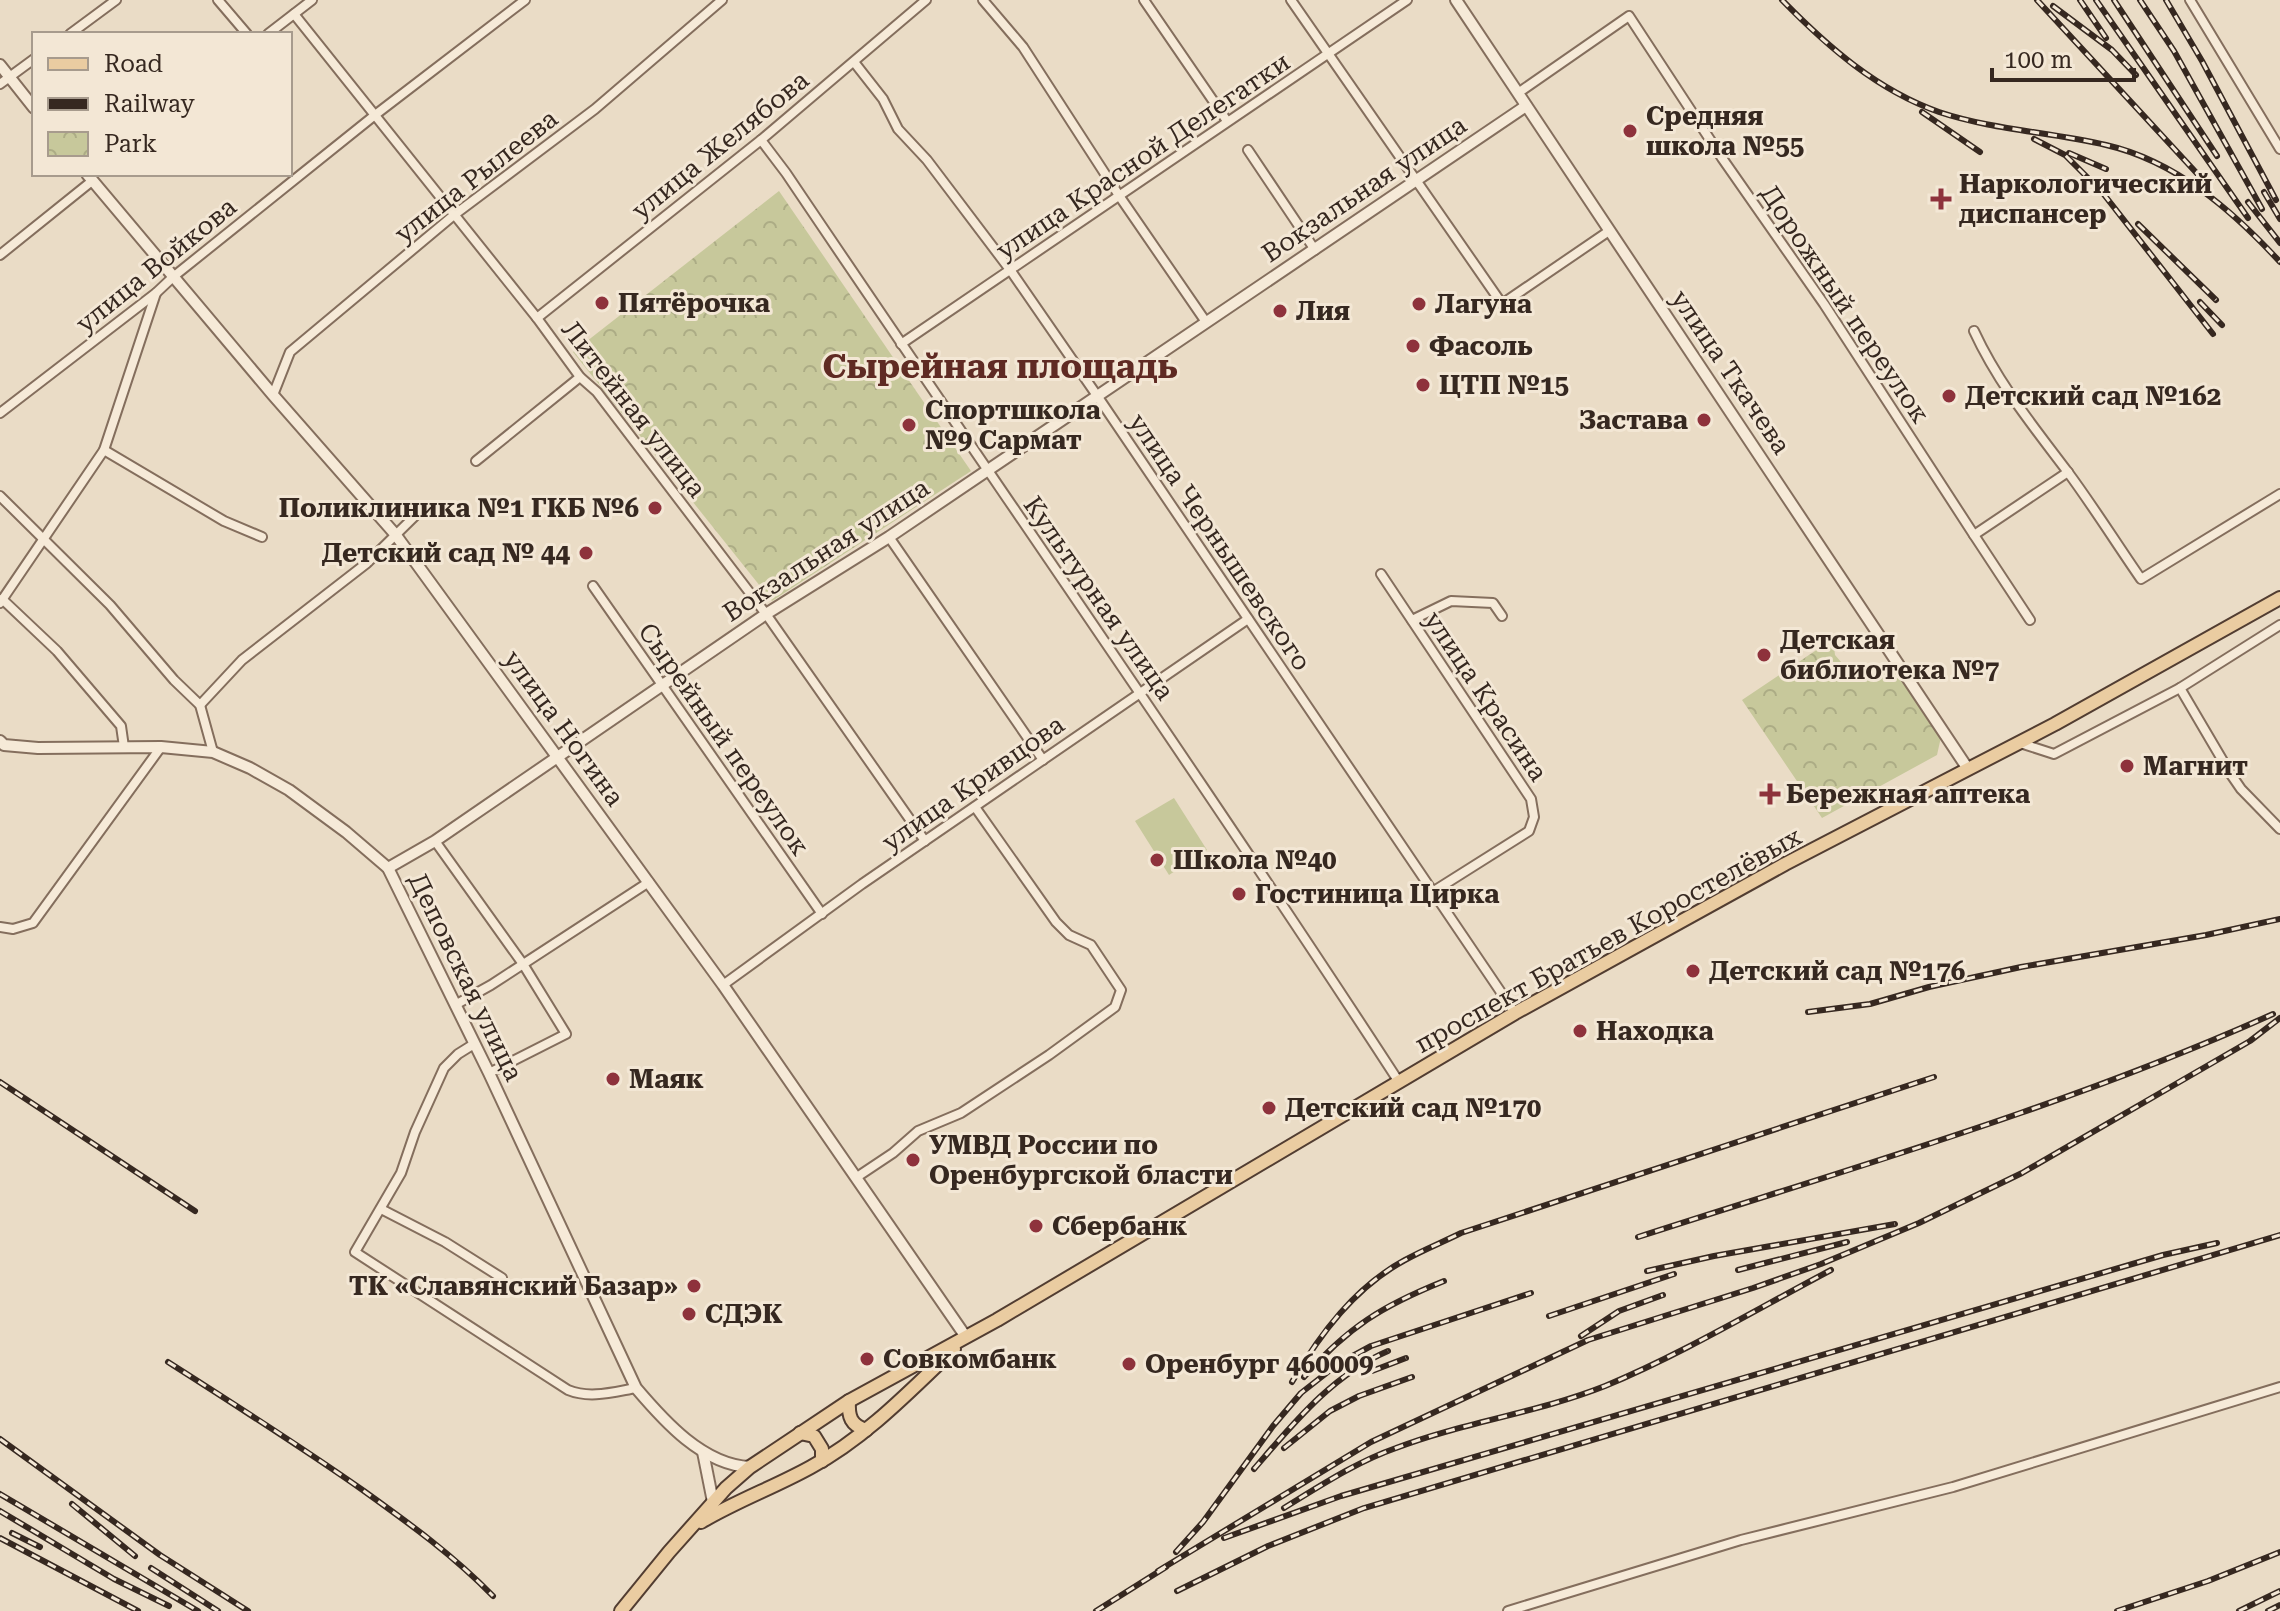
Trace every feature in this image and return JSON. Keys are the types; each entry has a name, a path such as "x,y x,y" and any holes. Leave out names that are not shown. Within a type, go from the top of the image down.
{"main road":[{"name":"проспект Братьев Коростелёвых","path":"624,1608 713,1502 750,1467 849,1401 966,1337 1515,1013 1747,885 2020,743 2280,598"},
{"name":"проспект Братьев Коростелёвых","path":"691,1528 734,1502 822,1461 866,1430 966,1337"},
{"path":"849,1401 848,1415 855,1426 866,1430"},
{"path":"800,1433 814,1436 822,1449 822,1461"}],"street":[{"path":"73,32 116,0"},
{"path":"218,0 245,32"},
{"path":"271,32 312,0"},
{"name":"улица Войкова","path":"0,413 525,0"},
{"name":"улица Рылеева","path":"273,395 290,352 454,215 595,109 722,0"},
{"path":"983,0 1023,47 1206,322"},
{"path":"1144,0 1227,121"},
{"path":"1291,0 1502,304 1609,231"},
{"name":"улица Красной Делегатки","path":"901,344 1407,0"},
{"name":"улица Ткачева","path":"1456,0 1968,769"},
{"path":"2190,0 2280,149"},
{"name":"улица Желябова","path":"537,318 761,140 921,1"},
{"name":"Литейная улица","path":"294,14 537,318 580,377 597,392 633,436 766,614 925,841"},
{"name":"Дорожный переулок","path":"1518,93 1629,16 1722,158 1824,304 2030,620"},
{"path":"0,84 32,60"},
{"name":"улица Чернышевского","path":"854,62 883,99 898,129 927,160 1011,271 1515,1013"},
{"path":"0,65 32,105"},
{"name":"Вокзальная улица","path":"388,868 435,841 766,614 889,537 1526,106"},
{"name":"Культурная улица","path":"761,140 985,470 1140,691 1399,1082"},
{"path":"1248,150 1315,250"},
{"path":"0,255 90,178"},
{"name":"улица Ногина","path":"90,178 395,534 723,985 966,1337"},
{"path":"124,747 121,726 57,651 1,601 104,450 156,293"},
{"path":"1974,331 2008,392 2068,472 2141,579 2280,494"},
{"path":"476,461 580,377"},
{"path":"104,450 224,521 262,537"},
{"path":"1974,535 2068,472"},
{"path":"0,496 110,605 174,680 200,705 213,752"},
{"path":"200,705 242,660 367,563 420,511"},
{"path":"889,537 1043,760"},
{"name":"улица Красина","path":"1381,574 1531,799 1534,817 1529,831 1434,891"},
{"name":"Сырейный переулок","path":"593,586 822,914"},
{"path":"1412,620 1451,601 1493,603 1502,616"},
{"name":"улица Кривцова","path":"723,985 1140,691 1248,619"},
{"path":"2020,743 2054,754 2180,688 2280,625"},
{"path":"2180,688 2236,781 2280,829"},
{"name":"Деповская улица","path":"1,744 38,748 161,747 213,752 289,790 388,868 489,1073 636,1388 653,1408 703,1452 724,1463 750,1467"},
{"path":"0,927 13,929 33,923 161,747"},
{"path":"857,1177 893,1153 918,1131 961,1113 1049,1055 1115,1007 1121,990 1091,945 1069,935 1056,922 975,807"},
{"path":"435,841 523,964 566,1034 489,1073"},
{"path":"455,1005 649,882"},
{"path":"474,1044 444,1068 415,1132 401,1173 355,1252 568,1390 580,1395 636,1388"},
{"path":"381,1209 445,1242 502,1278"},
{"path":"1508,1611 1741,1540 1953,1487 2280,1387"},
{"path":"703,1452 713,1502"}],"green space":[{"path":"779,191 971,471 772,601 573,352"},
{"path":"1833,639 1835,655 1848,670 1870,670 1891,661 1941,737 1937,755 1822,818 1742,700"},
{"path":"1174,798 1207,850 1169,875 1135,821"}],"railway":[{"path":"1782,0 1854,65 1916,103 1980,123 2106,145 2156,163 2202,190 2243,224 2280,262"},
{"path":"2037,0 2203,180"},
{"path":"2080,0 2106,38"},
{"path":"2096,0 2248,218"},
{"path":"2114,0 2217,156"},
{"path":"2140,0 2174,51 2262,209"},
{"path":"2166,0 2276,200"},
{"path":"2053,6 2112,50 2136,75"},
{"path":"1922,112 1980,152"},
{"path":"2034,139 2065,155 2102,192 2213,334"},
{"path":"2069,153 2106,169"},
{"path":"2264,192 2280,219"},
{"path":"2248,202 2280,243"},
{"path":"2138,224 2216,300"},
{"path":"2200,302 2222,325"},
{"path":"1808,1012 1870,1004 1929,987 2021,967 2280,919"},
{"path":"1638,1237 2038,1107 2273,1014"},
{"path":"1158,1571 1371,1442 1588,1340 1821,1264 1919,1223 2022,1173 2250,1041 2280,1018"},
{"path":"1292,1382 1314,1346 1355,1298 1387,1271 1426,1249 1461,1233 1934,1077"},
{"path":"0,1082 195,1211"},
{"path":"1647,1271 1895,1224"},
{"path":"1177,1591 1268,1546 1364,1508 2280,1235"},
{"path":"1738,1270 1847,1242"},
{"path":"1224,1538 1341,1496 2163,1255 2217,1243"},
{"path":"1284,1508 1352,1467 1396,1448 1605,1386 1691,1346 1831,1270"},
{"path":"1549,1316 1674,1274"},
{"path":"1304,1377 1336,1344 1367,1320 1444,1281"},
{"path":"1176,1552 1203,1522 1301,1393 1338,1364 1371,1346 1531,1293"},
{"path":"1581,1336 1619,1311 1663,1295"},
{"path":"1254,1469 1331,1387 1388,1351"},
{"path":"1372,1371 1406,1358"},
{"path":"168,1362 381,1503 447,1553 493,1596"},
{"path":"1284,1448 1330,1411 1359,1396 1412,1377"},
{"path":"0,1439 160,1555 248,1611"},
{"path":"0,1494 198,1611"},
{"path":"72,1504 135,1556"},
{"path":"0,1511 114,1579 169,1606"},
{"path":"12,1533 40,1547"},
{"path":"0,1538 138,1611"},
{"path":"2117,1611 2208,1581 2280,1552"},
{"path":"1096,1611 1166,1567"},
{"path":"151,1568 218,1611"},
{"path":"2239,1611 2280,1591"},
{"path":"2268,1611 2280,1605"}],"place":[{"name":"Средняя школа №55","path":"1630,131"},
{"name":"Наркологический диспансер","path":"1941,199"},
{"name":"Пятёрочка","path":"602,303"},
{"name":"Лагуна","path":"1419,304"},
{"name":"Лия","path":"1280,311"},
{"name":"Фасоль","path":"1413,346"},
{"name":"ЦТП №15","path":"1423,385"},
{"name":"Детский сад №162","path":"1949,396"},
{"name":"Застава","path":"1704,420"},
{"name":"Спортшкола №9 Сармат","path":"909,425"},
{"name":"Поликлиника №1 ГКБ №6","path":"655,508"},
{"name":"Детский сад № 44","path":"586,553"},
{"name":"Детская библиотека №7","path":"1764,655"},
{"name":"Магнит","path":"2127,766"},
{"name":"Бережная аптека","path":"1770,794"},
{"name":"Школа №40","path":"1157,860"},
{"name":"Гостиница Цирка","path":"1239,894"},
{"name":"Детский сад №176","path":"1693,971"},
{"name":"Находка","path":"1580,1031"},
{"name":"Маяк","path":"613,1079"},
{"name":"Детский сад №170","path":"1269,1108"},
{"name":"УМВД России по Оренбургской бласти","path":"913,1160"},
{"name":"Сбербанк","path":"1036,1226"},
{"name":"ТК «Славянский Базар»","path":"694,1286"},
{"name":"СДЭК","path":"689,1314"},
{"name":"Совкомбанк","path":"867,1359"},
{"name":"Оренбург 460009","path":"1129,1364"}],"district":[{"name":"Сырейная площадь","path":"1000,366"}]}
